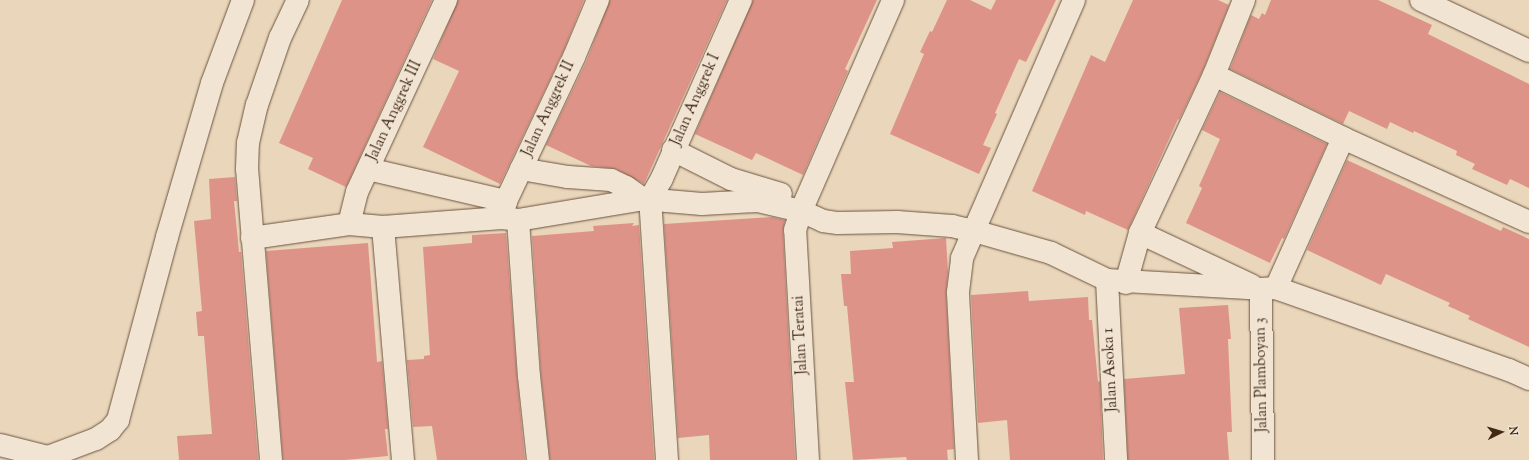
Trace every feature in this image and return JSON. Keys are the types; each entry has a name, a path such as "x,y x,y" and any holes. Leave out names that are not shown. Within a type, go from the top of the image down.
{"street":[{"path":"0,445 49,459 96,440 110,430 118,420 167,237 212,83 243,0"},
{"path":"271,460 252,238 247,169 248,143 253,116 280,38 298,0"},
{"name":"Jalan Anggrek III","path":"349,224 357,192 446,0"},
{"name":"Jalan Anggrek II","path":"509,213 521,169 598,0"},
{"name":"Jalan Anggrek I","path":"647,199 673,150 740,0"},
{"name":"Jalan Teratai","path":"808,460 795,230 803,207 893,0"},
{"path":"967,460 958,292 962,258 1074,0"},
{"name":"Jalan Asoka 1","path":"1116,460 1116,282 1214,76 1244,0"},
{"path":"1421,0 1529,51"},
{"path":"1214,76 1343,138 1529,222"},
{"path":"1268,289 1343,138"},
{"path":"673,150 731,179 803,207 823,221 838,223 897,222 952,226 974,230 1051,252 1116,282 1268,289"},
{"path":"368,169 509,213"},
{"path":"521,169 568,177 611,180 647,199"},
{"path":"252,238 349,224 383,227 647,199 702,204 758,201 803,207"},
{"path":"647,199 667,460"},
{"path":"509,213 538,460"},
{"path":"383,227 403,460"},
{"path":"1140,233 1268,289 1508,370 1529,379"},
{"name":"Jalan Plamboyan 3","path":"1263,460 1268,289"}],"building":[{"path":"342,0 432,0 346,187 308,169 313,158 279,143"},
{"path":"458,0 584,0 563,52 500,184 423,147 459,71 433,59"},
{"path":"610,0 727,0 644,184 616,169 591,166 546,145 586,62"},
{"path":"753,0 877,0 845,69 848,71 803,175 756,153 752,160 695,134"},
{"path":"947,0 970,0 991,10 996,0 1056,0 1026,62 1019,59 995,113 997,114 983,145 991,148 979,174 890,134 924,54 920,52 930,31 932,32"},
{"path":"1133,0 1218,0 1229,5 1203,70 1179,120 1178,119 1128,230 1086,211 1085,215 1032,191 1091,55 1105,62"},
{"path":"1271,0 1378,0 1432,25 1428,34 1529,84 1529,188 1510,179 1507,185 1472,169 1475,164 1456,155 1457,151 1414,131 1413,133 1390,122 1387,129 1349,111 1343,124 1230,69 1251,15 1259,19 1262,13 1265,15"},
{"path":"1220,92 1327,144 1284,239 1282,238 1270,263 1186,223 1202,188 1199,186 1220,139 1202,130"},
{"path":"1347,160 1501,231 1503,227 1529,239 1529,347 1468,319 1470,316 1448,306 1450,303 1386,274 1381,285 1307,250"},
{"path":"235,177 237,201 234,201 239,252 241,252 258,460 179,460 177,436 212,434 204,336 198,336 196,312 202,311 194,221 211,219 209,179"},
{"path":"772,217 785,220 783,231 795,460 710,460 709,435 678,438 664,224"},
{"path":"634,223 632,226 639,225 654,460 550,460 541,375 532,236 594,231 593,226"},
{"path":"506,233 525,460 437,460 432,426 413,427 407,360 424,359 424,356 430,355 423,247 472,243 472,235"},
{"path":"946,238 948,272 946,293 954,449 947,450 948,460 907,460 906,457 853,460 845,382 854,382 847,306 844,306 841,274 851,274 850,251 893,248 892,242"},
{"path":"368,243 377,362 382,361 388,429 385,429 388,456 345,460 283,460 266,251"},
{"path":"1028,291 1029,301 1088,297 1089,320 1092,320 1098,382 1100,381 1103,460 1010,460 1007,420 978,423 971,295"},
{"path":"1228,305 1231,339 1228,339 1232,432 1227,432 1229,460 1128,460 1124,379 1185,374 1179,308"}]}
